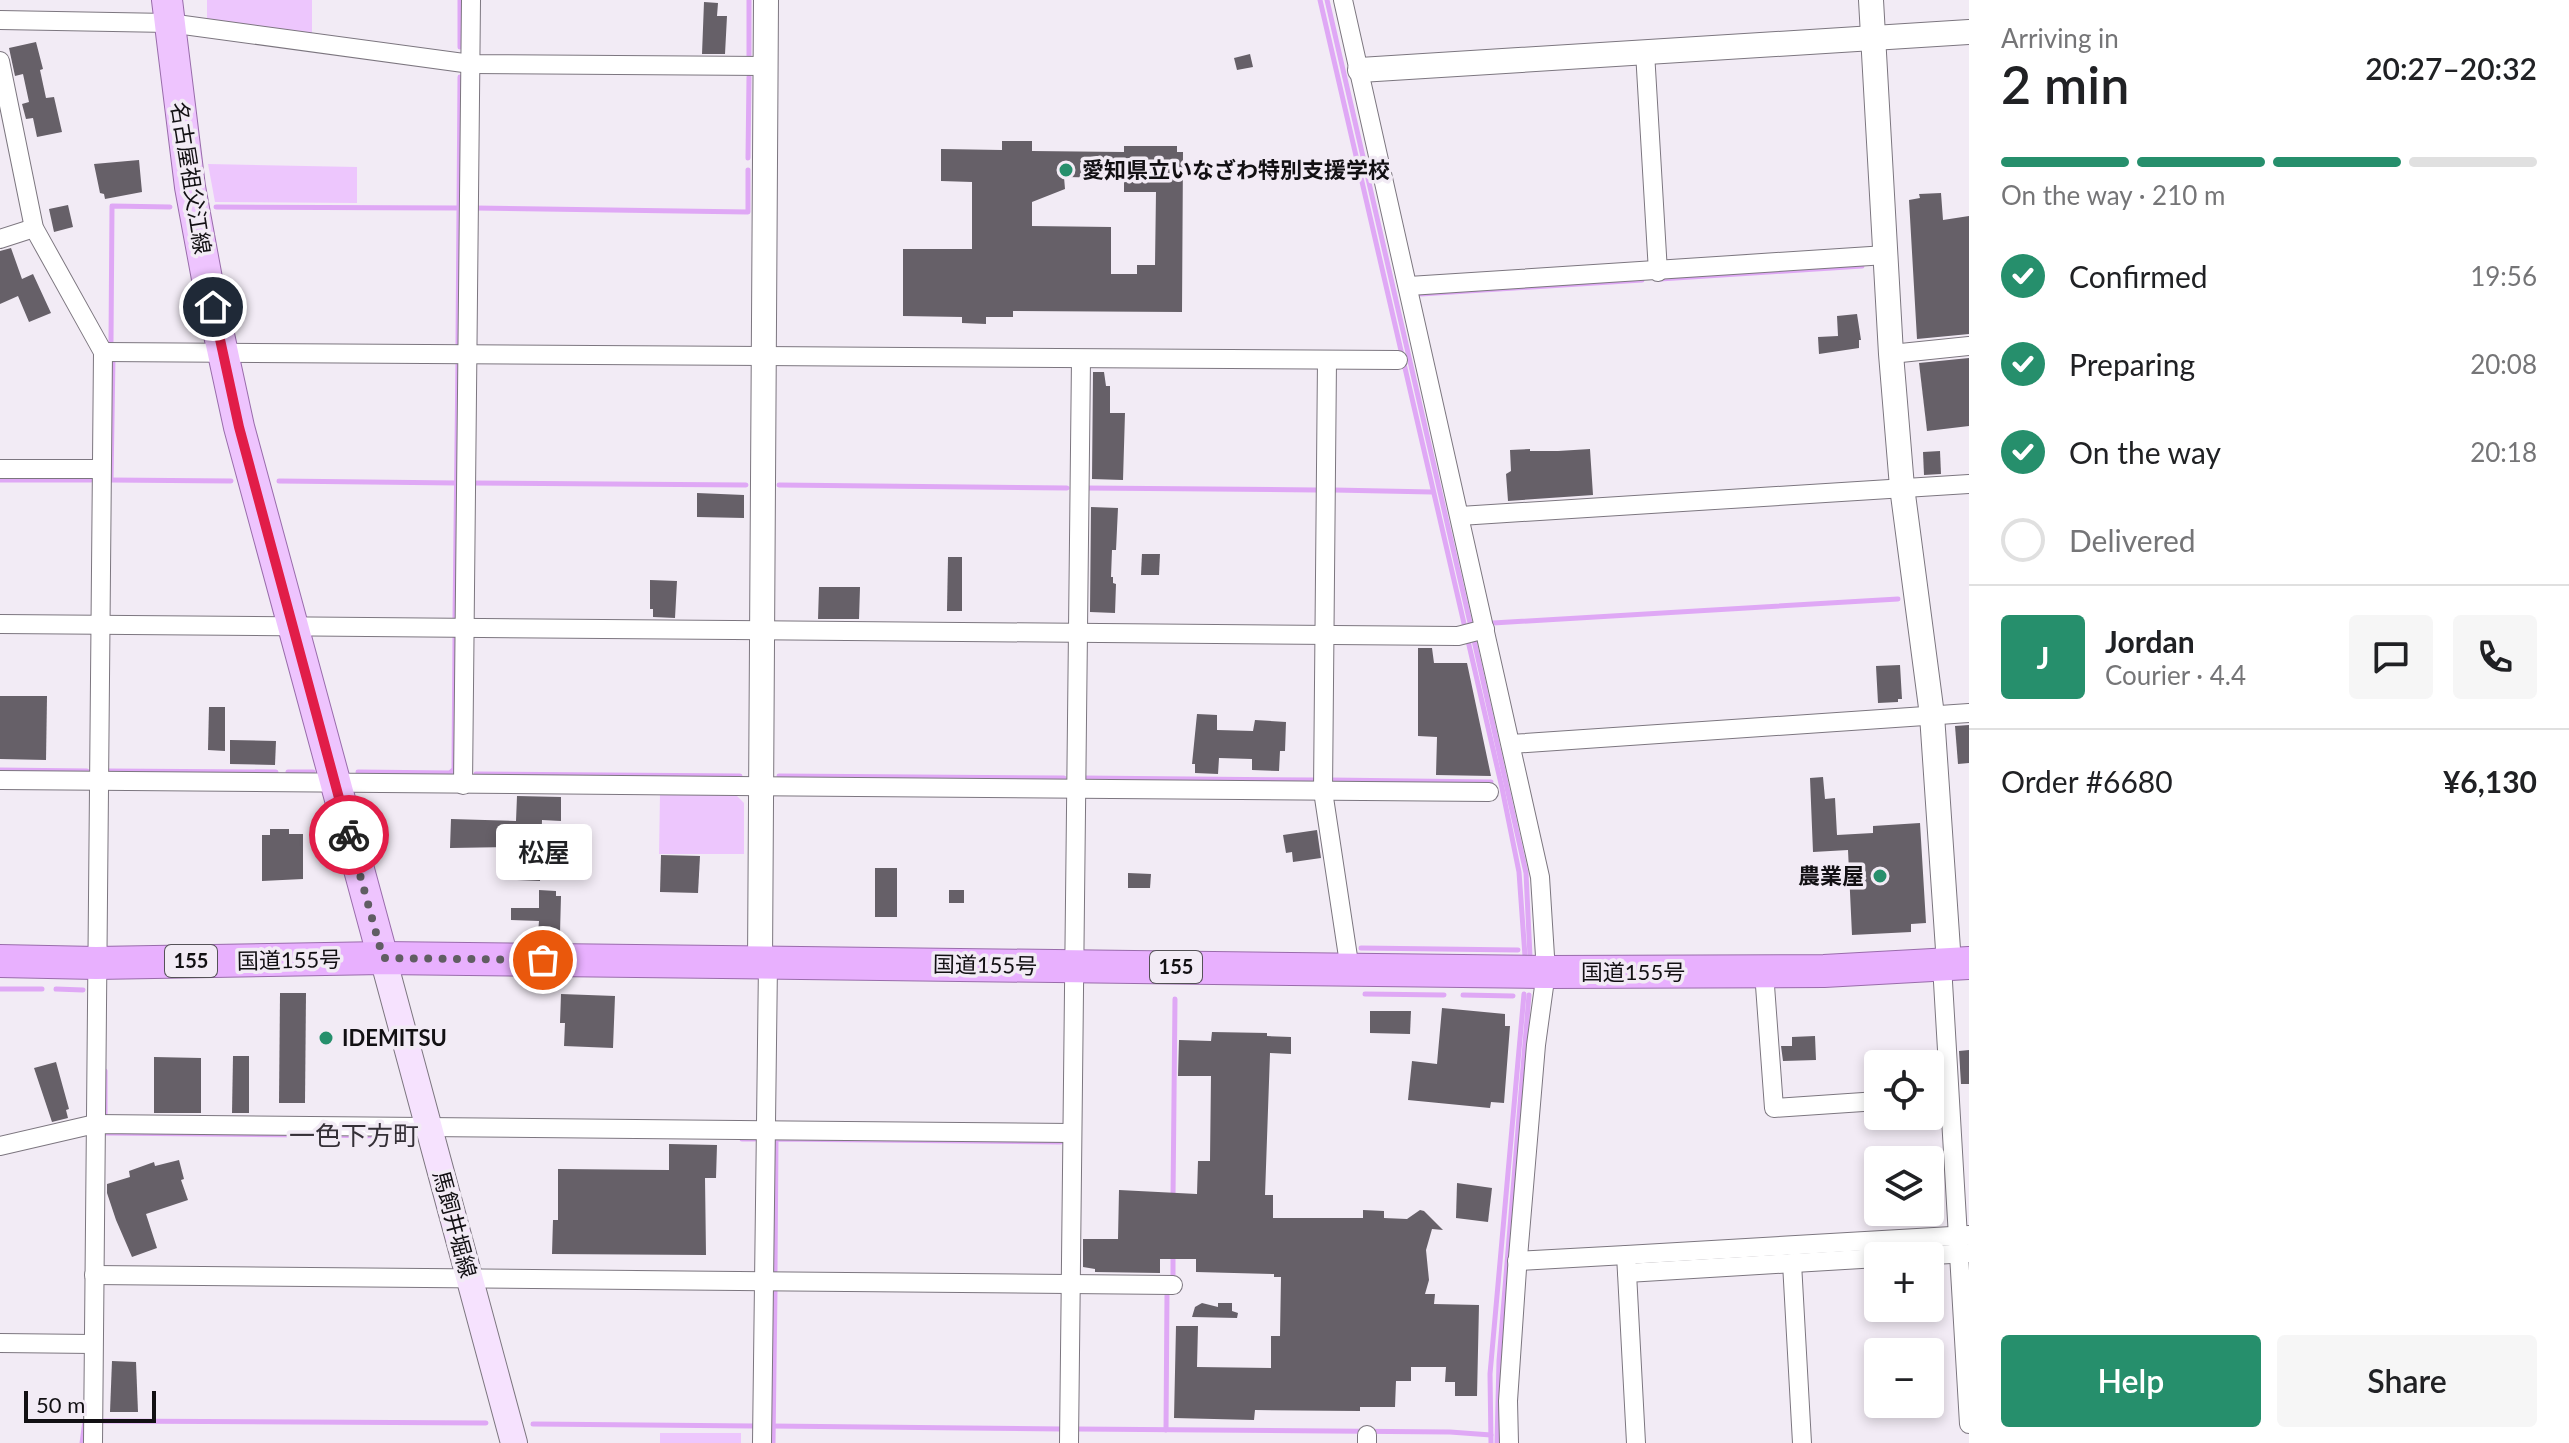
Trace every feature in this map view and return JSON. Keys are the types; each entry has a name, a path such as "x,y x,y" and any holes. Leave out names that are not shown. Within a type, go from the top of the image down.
{"highway":[{"name":"国道155号","path":"0,961 96,963 383,958 1546,972 1764,972 1953,964"}],"main road":[{"name":"名古屋祖父江線","path":"168,11 190,187 239,427 383,958"},
{"name":"馬飼井堀線","path":"383,958 514,1443"}],"street":[{"path":"463,785 471,0"},
{"path":"762,1443 766,1131 761,787 766,0"},
{"path":"1343,0 1460,516 1475,631 1511,744 1540,877 1546,972 1536,1045 1517,1261 1508,1401 1509,1443"},
{"path":"1871,0 1891,354 1902,487 1932,715 1953,964 1950,1096 1964,1244 1969,1424"},
{"path":"0,20 168,11 471,64 765,66"},
{"path":"1360,70 1969,32"},
{"path":"1645,52 1658,272"},
{"path":"0,61 34,228 103,352 93,1443"},
{"path":"0,239 34,228"},
{"path":"1409,286 1886,255"},
{"path":"1891,354 1969,346"},
{"path":"103,352 1398,360"},
{"path":"1069,1443 1081,359"},
{"path":"1327,360 1323,791 1350,970"},
{"path":"0,469 101,469"},
{"path":"1460,516 1969,484"},
{"path":"0,624 1077,634 1324,635 1475,631"},
{"path":"1511,744 1969,713"},
{"path":"0,780 1489,792"},
{"path":"1764,972 1774,1108 1864,1102"},
{"path":"1944,1097 1950,1096"},
{"path":"0,1146 95,1124 1072,1133"},
{"path":"1944,1249 1964,1244"},
{"path":"1626,1264 1964,1244"},
{"path":"1517,1261 1792,1263 1864,1259"},
{"path":"1792,1263 1802,1443"},
{"path":"1626,1264 1636,1443"},
{"path":"94,1275 1173,1285"},
{"path":"0,1343 93,1344"}],"shaded area":[{"path":"207,0 312,0 312,34 207,20"},
{"path":"208,164 357,167 357,203 215,202"},
{"path":"660,794 735,794 744,803 744,854 659,854"},
{"path":"660,1433 741,1433 741,1443 660,1443"}],"building":[{"path":"704,2 718,3 717,16 727,16 725,54 702,54"},
{"path":"36,42 46,98 54,97 62,132 37,137 33,118 26,119 22,104 29,102 23,74 15,76 9,48"},
{"path":"1250,54 1253,67 1237,70 1234,58"},
{"path":"1002,141 1032,141 1032,151 1124,152 1124,146 1177,146 1177,152 1183,152 1182,312 1013,311 1013,317 986,317 986,324 962,323 962,317 903,316 903,249 972,249 972,182 941,181 941,149 1002,150","holes":["1064,177 1124,178 1124,192 1156,192 1155,265 1137,265 1137,274 1111,274 1111,227 1032,226 1032,202 1065,189"]},
{"path":"139,160 142,192 105,199 104,194 100,193 94,164"},
{"path":"1941,193 1943,220 1969,216 1969,334 1917,339 1909,200 1920,198 1919,194"},
{"path":"68,205 73,227 54,232 49,209"},
{"path":"11,248 22,279 33,274 51,313 29,322 18,296 0,304 0,251"},
{"path":"1857,314 1861,340 1859,348 1819,354 1818,337 1838,336 1837,316"},
{"path":"1969,358 1969,426 1927,431 1919,363"},
{"path":"1093,372 1104,372 1106,386 1110,386 1110,413 1125,413 1123,480 1092,479"},
{"path":"1590,449 1593,495 1508,501 1506,474 1511,471 1510,450"},
{"path":"1940,451 1941,474 1924,475 1923,452"},
{"path":"697,493 744,495 744,518 697,517"},
{"path":"1091,507 1118,508 1111,577 1116,584 1115,613 1090,612"},
{"path":"1142,554 1160,554 1159,575 1141,575"},
{"path":"948,557 962,557 962,611 947,611"},
{"path":"650,580 677,581 675,618 653,617"},
{"path":"819,587 860,587 859,619 818,619"},
{"path":"1418,648 1432,648 1434,663 1467,663 1491,776 1436,775 1437,737 1418,736"},
{"path":"1900,665 1902,699 1878,703 1876,666"},
{"path":"0,696 47,696 46,760 0,759"},
{"path":"209,707 225,707 225,751 208,750"},
{"path":"1197,714 1217,715 1217,730 1253,731 1255,720 1286,722 1285,751 1280,751 1279,771 1252,770 1252,759 1219,758 1218,774 1195,773 1195,764 1192,764"},
{"path":"1969,725 1969,763 1958,764 1955,726"},
{"path":"230,740 276,741 275,765 230,764"},
{"path":"1823,777 1825,799 1835,798 1837,835 1873,833 1873,826 1920,823 1926,923 1911,924 1911,932 1852,935 1848,850 1813,852 1810,778"},
{"path":"517,796 561,797 561,821 542,820 540,881 517,880 518,847 450,848 451,819 516,821"},
{"path":"270,829 289,829 289,834 303,834 303,879 262,881 262,835 270,835"},
{"path":"1317,830 1321,858 1293,862 1292,852 1286,853 1283,835"},
{"path":"661,855 700,856 698,893 660,892"},
{"path":"875,868 897,868 897,917 875,917"},
{"path":"1128,873 1151,874 1150,888 1128,888"},
{"path":"539,890 556,891 556,896 561,896 560,933 538,933 539,921 511,920 511,908 539,908"},
{"path":"949,890 964,890 964,903 949,903"},
{"path":"280,993 306,993 305,1103 279,1103"},
{"path":"561,994 615,996 613,1048 564,1046 565,1023 560,1023"},
{"path":"1442,1008 1505,1014 1505,1026 1510,1026 1504,1103 1491,1102 1490,1108 1408,1100 1412,1061 1437,1064"},
{"path":"1370,1011 1411,1011 1410,1034 1370,1033"},
{"path":"1212,1032 1267,1033 1267,1036 1291,1037 1291,1054 1270,1053 1265,1195 1273,1195 1273,1218 1363,1218 1363,1210 1384,1211 1384,1218 1407,1219 1420,1210 1443,1230 1432,1229 1426,1250 1429,1280 1425,1294 1435,1294 1434,1304 1479,1305 1477,1396 1455,1396 1455,1382 1445,1382 1446,1367 1411,1367 1411,1381 1396,1381 1395,1407 1360,1407 1360,1411 1255,1410 1254,1420 1174,1418 1176,1326 1198,1326 1197,1367 1271,1368 1271,1336 1280,1336 1281,1277 1274,1277 1274,1274 1196,1272 1196,1259 1160,1259 1160,1273 1095,1272 1095,1269 1083,1267 1083,1239 1118,1239 1119,1190 1197,1194 1198,1161 1210,1161 1211,1076 1178,1076 1179,1040 1211,1041"},
{"path":"1815,1036 1816,1060 1783,1061 1781,1046 1792,1046 1792,1037"},
{"path":"1969,1050 1969,1084 1961,1084 1959,1051"},
{"path":"233,1056 249,1056 249,1113 232,1113"},
{"path":"154,1057 201,1058 201,1113 154,1113"},
{"path":"56,1062 69,1109 66,1110 68,1118 52,1122 34,1068"},
{"path":"669,1144 717,1145 716,1178 705,1178 706,1255 552,1254 553,1220 558,1220 558,1169 669,1170"},
{"path":"179,1160 184,1179 181,1180 188,1200 146,1214 157,1248 132,1257 116,1220 107,1184 130,1177 129,1171 154,1162 155,1166"},
{"path":"1457,1183 1492,1188 1488,1222 1456,1218"},
{"path":"1202,1303 1218,1307 1218,1303 1232,1303 1232,1311 1238,1313 1237,1318 1192,1317 1195,1307"},
{"path":"112,1361 136,1362 138,1412 110,1412"}],"waterway":[{"path":"460,0 460,47"},
{"path":"749,0 749,58"},
{"path":"1320,0 1502,788 1519,872 1525,956"},
{"path":"1327,0 1471,627"},
{"path":"458,345 460,77"},
{"path":"748,158 749,77"},
{"path":"476,208 748,212 748,170"},
{"path":"111,342 112,206 170,207"},
{"path":"216,207 459,208"},
{"path":"1660,279 1862,266"},
{"path":"1421,294 1642,280"},
{"path":"111,480 113,357"},
{"path":"455,618 458,361"},
{"path":"0,480 91,480"},
{"path":"110,480 231,481"},
{"path":"279,481 457,483"},
{"path":"473,483 746,485"},
{"path":"779,485 1067,488"},
{"path":"1087,488 1316,490"},
{"path":"1334,490 1432,492"},
{"path":"1493,623 1898,599"},
{"path":"1473,636 1526,873 1530,957"},
{"path":"450,773 454,769 455,638"},
{"path":"0,770 87,771"},
{"path":"109,771 276,772"},
{"path":"288,772 313,772"},
{"path":"358,772 452,773"},
{"path":"476,774 740,776"},
{"path":"779,776 1064,778"},
{"path":"1083,778 1313,780"},
{"path":"1331,780 1491,782"},
{"path":"1361,948 1518,950"},
{"path":"0,989 42,989"},
{"path":"56,989 83,990"},
{"path":"1365,994 1444,995"},
{"path":"1491,1443 1490,1374 1524,994"},
{"path":"1463,995 1513,996"},
{"path":"1497,1443 1499,1361 1529,995"},
{"path":"1173,1198 1175,999"},
{"path":"105,1071 105,1115"},
{"path":"105,1133 400,1136"},
{"path":"742,1139 755,1139"},
{"path":"775,1271 776,1139 1061,1142"},
{"path":"1173,1252 1173,1276"},
{"path":"773,1443 775,1291"},
{"path":"1166,1430 1167,1293"},
{"path":"82,1443 85,1421"},
{"path":"100,1421 486,1423"},
{"path":"533,1424 754,1426"},
{"path":"771,1426 1062,1429"},
{"path":"1077,1429 1450,1432 1491,1435"}],"way so far":[{"path":"349,835 383,958 543,960"}],"place":[{"name":"愛知県立いなざわ特別支援学校","path":"1066,170"},
{"name":"農業屋","path":"1880,876"},
{"name":"松屋","path":"543,960"},
{"name":"IDEMITSU","path":"326,1038"}],"district":[{"name":"一色下方町","path":"354,1136"}],"route":[{"path":"213,307 239,427 349,835"}]}
